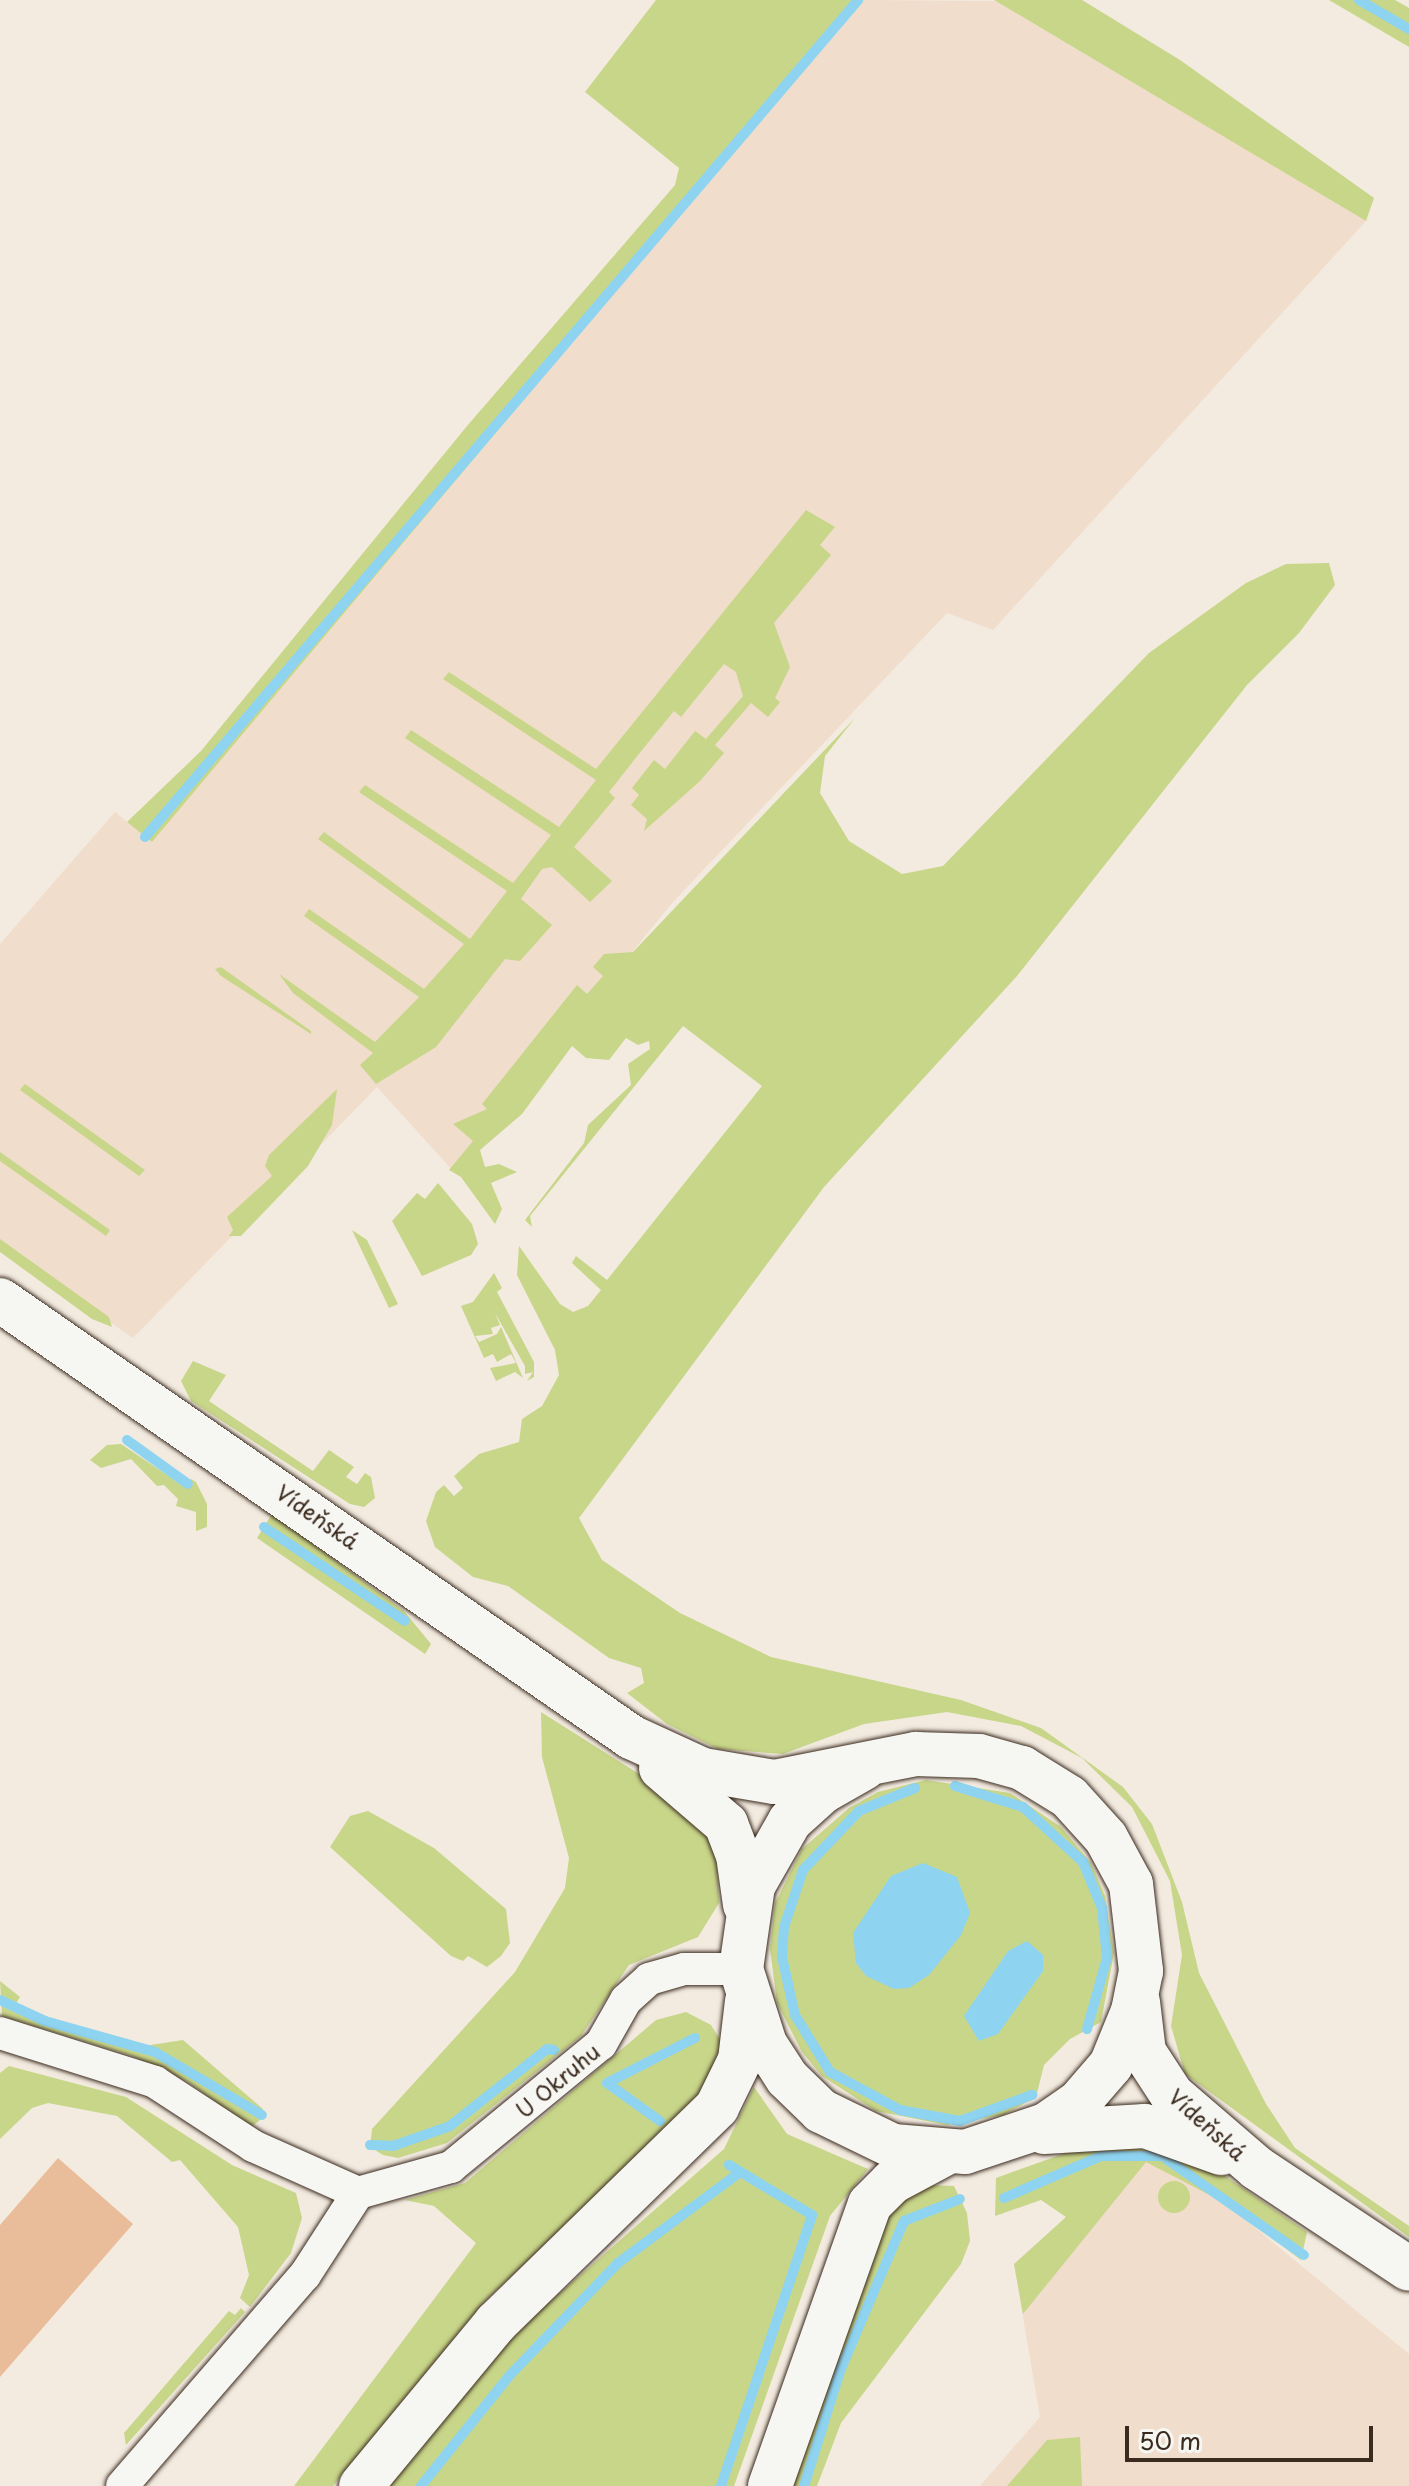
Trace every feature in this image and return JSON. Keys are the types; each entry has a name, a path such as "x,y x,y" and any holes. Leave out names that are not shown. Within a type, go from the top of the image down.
{"main road":[{"name":"Vídeňská","path":"0,1300 631,1737 726,1824 738,1855 746,1914 744,1985 775,2062 821,2111 893,2146 946,2153 1025,2134 1094,2124 1145,2126 1257,2168"},
{"name":"Vídeňská","path":"631,1737 703,1770 745,1781 801,1780 938,1752 979,1756 1022,1768 1069,1797 1106,1838 1131,1884 1141,1938 1138,1988 1144,2052 1160,2082 1257,2168 1409,2269"},
{"name":"Vídeňská","path":"746,1914 765,1859 790,1821 822,1792 864,1768"},
{"path":"361,2486 496,2323 717,2107 740,2060 744,1985"},
{"name":"Vídeňská","path":"1025,2134 1061,2116 1101,2080 1121,2047 1138,1988"},
{"path":"770,2486 870,2204 892,2182 946,2153"}],"street":[{"name":"U Okruhu","path":"358,2193 436,2173 465,2156 601,2044 626,2000 649,1979 684,1969 744,1985"},
{"path":"0,2033 155,2082 253,2146 358,2193 305,2275 122,2486"}],"shaded area":[{"path":"859,0 996,1 1366,221 993,630 947,613 672,903 454,1172 377,1087 133,1338 0,1246 0,944 115,812 152,842"},
{"path":"1105,2158 1157,2163 1225,2203 1409,2354 1409,2486 980,2486 1040,2417 1014,2264 1067,2218"}],"green space":[{"path":"656,0 859,0 152,842 127,822 201,751 467,426 675,185 679,168 585,92"},
{"path":"994,0 1082,0 1180,60 1374,198 1366,221"},
{"path":"1329,0 1395,0 1409,8 1409,47"},
{"path":"806,510 835,527 820,545 831,555 774,623 790,667 775,698 780,702 768,717 751,703 715,745 724,753 700,781 644,831 647,819 631,805 639,795 632,788 654,760 665,769 695,731 706,739 743,696 736,672 724,664 681,717 674,711 609,792 615,798 574,847 612,881 590,902 552,867 542,869 521,899 552,925 520,961 505,959 436,1047 376,1084 360,1065 373,1053 293,993 279,974 375,1042 419,997 304,916 309,909 424,989 464,944 318,839 324,832 470,939 507,891 359,792 365,785 513,883 551,835 405,738 411,730 559,827 596,780 443,679 449,672 596,769"},
{"path":"1329,563 1335,585 1299,633 1247,685 1017,976 824,1187 579,1518 602,1560 680,1613 771,1657 961,1700 1041,1728 1123,1787 1152,1824 1182,1902 1199,1973 1266,2104 1295,2148 1409,2226 1409,2237 1185,2074 1171,2026 1182,1955 1170,1881 1132,1807 1082,1758 1021,1726 947,1712 864,1724 783,1754 718,1749 667,1724 627,1693 644,1683 641,1668 609,1658 508,1586 473,1577 435,1547 426,1521 436,1492 444,1485 454,1496 463,1488 454,1476 479,1454 519,1442 522,1419 542,1406 559,1375 555,1350 517,1275 519,1246 560,1304 573,1312 588,1306 601,1290 572,1263 576,1256 607,1280 762,1086 683,1026 530,1216 532,1227 525,1220 584,1143 588,1125 631,1085 628,1064 650,1049 649,1041 638,1045 626,1038 609,1060 586,1058 572,1046 522,1114 480,1150 485,1167 499,1164 517,1172 491,1183 502,1209 495,1224 461,1177 449,1170 473,1141 453,1124 487,1109 482,1104 577,985 587,994 603,976 593,967 604,954 633,952 855,718 825,756 820,793 849,841 902,874 943,866 1149,653 1246,583 1286,564"},
{"path":"221,967 311,1031 311,1034 221,976 215,969"},
{"path":"25,1084 145,1170 139,1176 20,1090"},
{"path":"337,1089 332,1125 308,1166 241,1236 229,1236 233,1230 227,1217 272,1176 265,1166 269,1155"},
{"path":"0,1152 110,1230 106,1236 0,1161"},
{"path":"438,1183 472,1224 478,1244 471,1255 422,1276 392,1221 417,1193 425,1199"},
{"path":"352,1230 367,1240 398,1304 389,1308"},
{"path":"0,1239 109,1317 112,1327 92,1319 0,1252"},
{"path":"494,1273 502,1288 497,1292 534,1362 534,1377 527,1381 533,1372 525,1374 525,1366 495,1313 500,1325 491,1328 493,1334 475,1336 479,1342 497,1334 501,1327 523,1378 515,1372 496,1381 490,1368 516,1363 511,1354 497,1362 493,1354 484,1358 461,1306 473,1302"},
{"path":"193,1361 226,1375 209,1401 313,1471 329,1450 354,1467 346,1477 357,1484 365,1473 371,1477 375,1498 364,1507 350,1504 191,1401 181,1381"},
{"path":"121,1444 185,1487 191,1479 196,1482 207,1504 207,1527 196,1531 196,1512 176,1506 178,1499 164,1485 157,1486 131,1459 101,1468 90,1460 107,1445"},
{"path":"272,1514 404,1611 431,1644 425,1654 257,1538"},
{"path":"541,1712 685,1803 716,1846 719,1903 698,1937 629,1965 581,2036 447,2143 398,2158 383,2155 370,2147 372,2129 515,1972 565,1888 569,1858 542,1757"},
{"path":"926,1780 1010,1793 1061,1827 1091,1863 1105,1896 1114,1953 1101,2022 1070,2039 1044,2065 1036,2097 1003,2115 947,2125 876,2111 822,2076 802,2052 777,2003 770,1949 775,1903 802,1849 849,1808 878,1792"},
{"path":"368,1811 434,1848 506,1909 510,1943 501,1956 487,1967 468,1956 463,1961 451,1956 330,1847 350,1816"},
{"path":"0,1981 20,1997 15,2005 46,2019 144,2046 183,2040 263,2109 260,2120 251,2127 188,2082 132,2056 2,2016"},
{"path":"686,2012 711,2025 721,2041 710,2092 485,2301 333,2486 294,2486 476,2243 434,2206 405,2200 465,2183 656,2020"},
{"path":"9,2066 126,2097 232,2165 296,2193 302,2218 291,2253 250,2307 240,2298 249,2275 238,2227 180,2160 172,2162 117,2116 48,2103 32,2108 0,2139 0,2073"},
{"path":"754,2087 787,2134 868,2169 830,2216 734,2486 383,2486 496,2349 724,2149"},
{"path":"1102,2140 1209,2165 1307,2232 1301,2260 1225,2203 1146,2162 1023,2314 1014,2264 1066,2217 1041,2200 995,2216 996,2178"},
{"path":"1174,2181 1185,2186 1190,2197 1185,2208 1174,2213 1163,2208 1158,2197 1163,2186"},
{"path":"928,2185 954,2186 967,2213 970,2241 961,2264 841,2423 817,2486 781,2486 894,2204"},
{"path":"241,2308 245,2312 126,2445 124,2433 229,2311 235,2315"},
{"path":"1080,2437 1082,2486 1007,2486 1047,2440"}],"water":[{"path":"923,1863 957,1877 970,1913 961,1935 929,1975 909,1988 894,1989 866,1976 856,1963 853,1933 891,1876"},
{"path":"1027,1941 1043,1955 1043,1971 998,2034 979,2041 964,2016 1008,1951"}],"building":[{"path":"58,2158 133,2224 0,2377 0,2225"}],"waterway":[{"path":"145,837 858,0"},
{"path":"1359,0 1409,29"},
{"path":"127,1440 188,1484"},
{"path":"264,1527 405,1621"},
{"path":"955,1786 1023,1807 1083,1862 1102,1908 1107,1958 1087,2029"},
{"path":"915,1788 859,1811 803,1870 784,1927 782,1957 795,2015 830,2072 900,2110 960,2121 1032,2095"},
{"path":"0,2000 45,2021 155,2052 262,2115"},
{"path":"660,2121 607,2083 695,2038"},
{"path":"370,2145 393,2146 450,2126 547,2049 554,2050"},
{"path":"1004,2198 1101,2156 1162,2156 1304,2255"},
{"path":"721,2486 812,2215 729,2165"},
{"path":"421,2486 509,2376 618,2263 740,2172"},
{"path":"804,2486 840,2371 904,2221 960,2199"}]}
